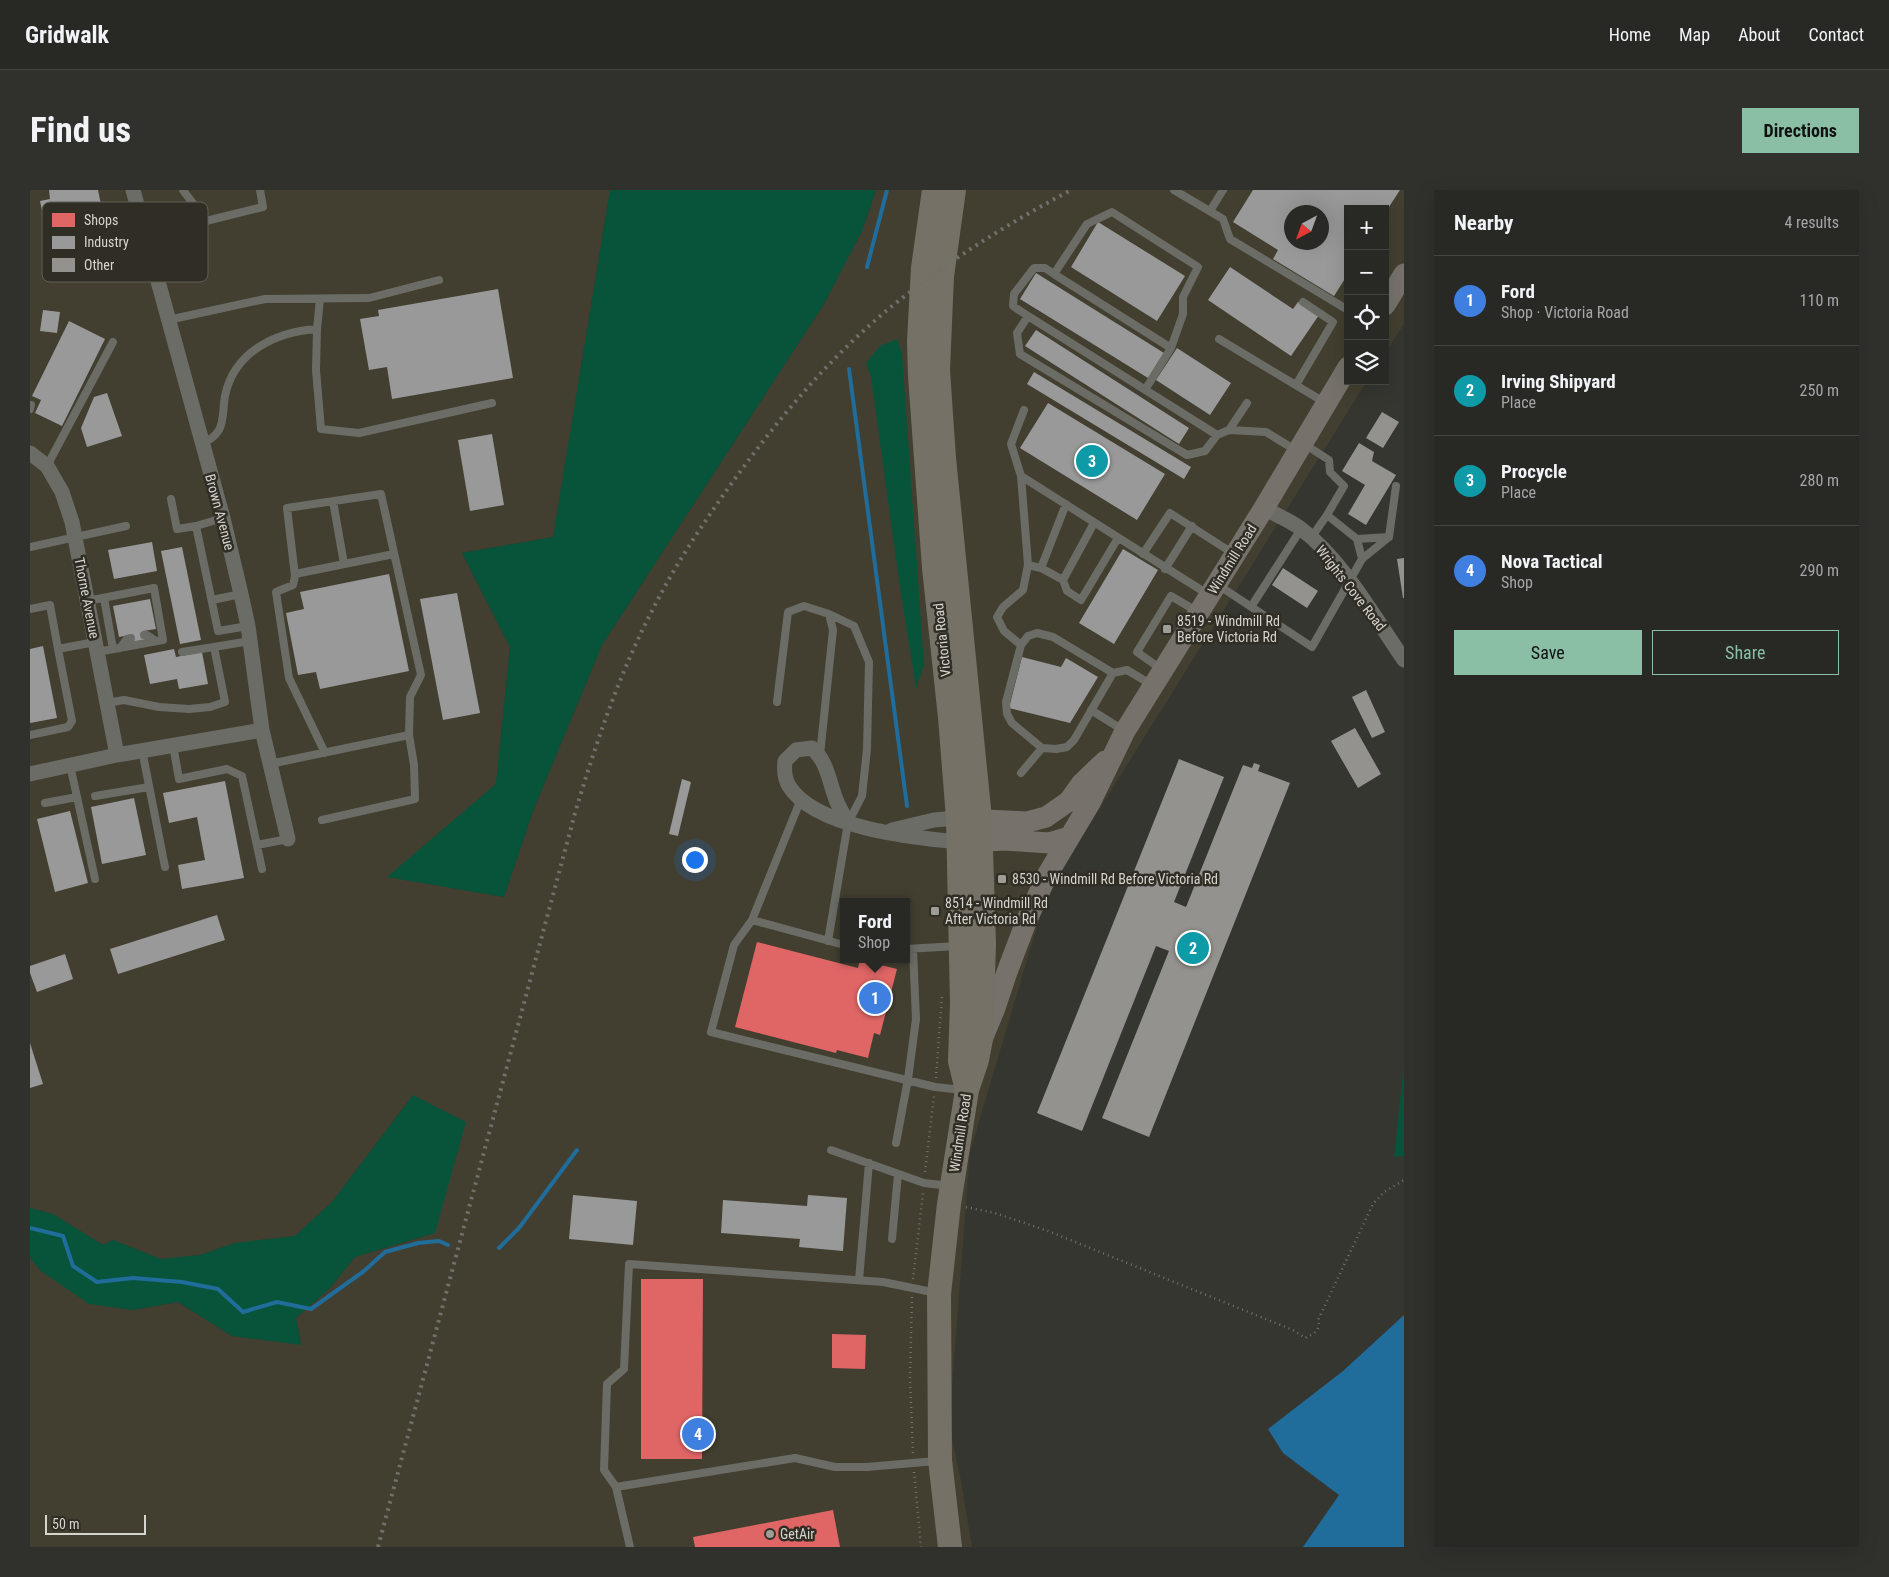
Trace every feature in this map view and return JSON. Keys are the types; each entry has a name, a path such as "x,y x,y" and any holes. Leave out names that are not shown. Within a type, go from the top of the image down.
{"main road":[{"name":"Victoria Road","path":"940,192 944,251 938,370 970,830 984,944 981,1039"},
{"name":"Victoria Road","path":"940,192 924,268 919,341 920,386 932,549 950,717 970,830 962,946 960,1061 967,1090"},
{"path":"1389,298 1404,274"},
{"name":"Windmill Road","path":"950,1547 940,1460 939,1294 950,1195 967,1090 977,1060 981,1039 1046,877 1090,803 1121,741 1158,678 1264,508 1344,374"},
{"name":"Windmill Road","path":"970,830 1027,822 1046,817 1069,801 1082,783 1121,741"},
{"path":"970,830 1049,842 1069,837"}],"street":[{"name":"Brown Avenue","path":"158,282 241,594 249,634 262,730 288,839"},
{"name":"Thorne Avenue","path":"30,453 47,466 62,492 72,522 117,754"},
{"name":"Wrights Cove Road","path":"1264,508 1306,533 1328,554 1404,660"},
{"path":"30,774 117,754 262,730"},
{"path":"848,823 836,802 820,755 812,748 796,750 785,760 784,774 790,787 806,804 825,814 848,823 885,832 970,830"},
{"path":"885,832 934,820 970,830"}],"lane":[{"path":"183,190 192,202"},
{"path":"208,221 263,207 260,190"},
{"path":"1174,190 1223,219 1230,239 1344,308"},
{"path":"1210,212 1223,190"},
{"path":"1054,274 1087,224 1112,212 1198,267 1183,296 1183,314 1172,348 1145,390"},
{"path":"1172,348 1045,268 1034,268 1014,294 1013,306 1217,435"},
{"path":"168,320 265,299 369,298 439,280"},
{"path":"320,299 316,329 316,370 321,429 359,433 492,403"},
{"path":"1296,385 1333,322 1303,302"},
{"path":"1028,316 1017,333 1020,354 1187,455 1205,451 1217,435 1229,430 1266,432 1329,460 1330,472 1344,486 1327,515 1306,533 1251,607"},
{"path":"201,443 212,439 220,429 225,395 231,379 239,364 250,352 296,330 316,329"},
{"path":"1219,339 1326,403"},
{"path":"47,466 113,342"},
{"path":"1229,430 1247,403"},
{"path":"1021,645 1004,630 997,617 1002,607 1023,590 1028,565 1021,476 1011,444 1024,410"},
{"path":"1021,476 1208,597"},
{"path":"1158,678 1137,652 1171,596 1208,597 1251,607 1312,647 1362,559 1389,537 1396,486"},
{"path":"322,820 415,799 414,765 409,735 410,697 421,674 381,494 287,508 295,574 293,585 276,592 289,678 325,753"},
{"path":"170,500 177,529 196,526 222,518"},
{"path":"333,501 344,564"},
{"path":"1041,568 1066,504"},
{"path":"1143,554 1170,513 1234,554"},
{"path":"1327,515 1357,539 1362,559"},
{"path":"1063,580 1094,523"},
{"path":"30,547 126,526"},
{"path":"196,526 218,631 249,634"},
{"path":"1165,569 1192,526"},
{"path":"1357,539 1389,537"},
{"path":"1028,565 1041,568 1063,580 1067,591 1081,600 1118,538"},
{"path":"295,574 394,554"},
{"path":"58,650 96,647 116,648 163,640 154,588 87,601"},
{"path":"212,600 241,594"},
{"path":"104,598 116,648"},
{"path":"30,609 50,605 72,721 68,727 30,735"},
{"path":"777,702 788,612 804,606 829,614 854,626 869,662 867,749 862,796 848,823 828,941"},
{"path":"820,755 833,630 829,614"},
{"path":"1113,673 1074,740 1067,747 1056,749 1042,748 1012,722 1007,714 1006,702 1021,645 1028,636 1037,633 1053,637 1113,673 1127,670 1158,678"},
{"path":"182,652 214,647 249,634"},
{"path":"144,636 147,635 156,641"},
{"path":"116,648 131,638"},
{"path":"107,703 124,700 160,707 189,709 210,707 225,702 214,647"},
{"path":"1091,710 1121,741"},
{"path":"270,764 409,735"},
{"path":"173,745 179,779 227,770 242,776 262,869"},
{"path":"1021,773 1042,748"},
{"path":"142,750 164,867"},
{"path":"70,765 95,879"},
{"path":"95,796 149,787"},
{"path":"45,803 77,797"},
{"path":"801,799 752,920 734,945 711,1032 935,1087 967,1090"},
{"path":"257,845 288,839"},
{"path":"752,920 840,944"},
{"path":"896,1143 908,1080 916,1018 910,949 962,946"},
{"path":"831,1150 924,1183 950,1195"},
{"path":"859,1280 869,1163"},
{"path":"892,1239 898,1174"},
{"path":"630,1547 616,1486 604,1470 607,1384 624,1370 629,1264 883,1282 939,1294"},
{"path":"616,1486 795,1458 835,1467 867,1467 940,1460"}],"path":[{"path":"950,1195 1048,1231 1293,1330 1305,1338 1314,1335 1319,1329 1320,1324 1318,1320 1373,1204 1384,1192 1404,1180"}],"shaded area":[{"path":"30,190 610,190 553,537 462,553 510,647 496,784 388,877 504,897 533,811 602,645 824,304 862,231 876,190 1404,190 1404,324 1389,347 1389,205 1344,205 1344,385 1364,385 1047,893 970,1152 949,1426 961,1481 972,1547 30,1547 30,1258 41,1271 133,1310 178,1302 232,1336 301,1344 296,1318 330,1288 355,1257 435,1233 413,1095 332,1202 295,1236 235,1243 200,1255 161,1259 113,1240 103,1245 53,1214 30,1208"}],"green space":[{"path":"610,190 876,190 862,231 824,304 602,645 533,811 504,897 387,877 496,784 510,647 462,553 553,537"},
{"path":"897,339 902,353 924,665 916,688 899,581 871,377 866,363 880,346"},
{"path":"1404,1064 1404,1156 1394,1157"},
{"path":"413,1095 466,1122 435,1233 355,1257 330,1288 296,1318 301,1345 232,1336 178,1302 133,1310 89,1304 41,1271 30,1258 30,1208 53,1214 103,1245 113,1240 161,1259 200,1255 235,1243 295,1236 332,1202"}],"water":[{"path":"1404,1315 1404,1547 1303,1547 1339,1495 1283,1453 1268,1429 1343,1371"}],"building: Shops":[{"path":"757,942 858,968 859,963 872,963 897,969 880,1035 874,1033 868,1058 837,1050 836,1053 735,1027"},
{"path":"641,1279 703,1279 702,1459 641,1459"},
{"path":"832,1334 866,1335 865,1369 832,1368"},
{"path":"833,1510 840,1547 695,1547 693,1537"}],"building: Industry":[{"path":"49,190 98,190 100,202 42,202 42,211 40,201 50,199"},
{"path":"1253,190 1400,190 1389,207 1389,205 1344,205 1344,280 1334,296 1273,259 1278,250 1233,222"},
{"path":"1098,222 1185,276 1157,321 1071,267"},
{"path":"1230,267 1293,309 1298,302 1319,315 1291,356 1208,300"},
{"path":"1036,273 1164,353 1148,378 1020,299"},
{"path":"498,289 513,378 392,399 387,367 369,370 360,319 379,316 378,310"},
{"path":"43,310 60,312 57,333 40,331"},
{"path":"69,321 105,339 62,426 35,413 41,400 32,396"},
{"path":"1036,330 1189,428 1179,444 1025,346"},
{"path":"1177,348 1231,383 1210,415 1156,380"},
{"path":"1034,372 1191,467 1184,479 1027,384"},
{"path":"107,393 122,436 87,447 81,428 94,397"},
{"path":"1048,403 1165,474 1137,520 1020,448"},
{"path":"492,434 504,505 470,511 458,440"},
{"path":"152,542 157,571 114,579 108,550"},
{"path":"182,547 201,640 180,644 161,551"},
{"path":"1123,549 1158,570 1114,644 1079,623"},
{"path":"389,574 409,671 320,689 316,672 298,675 286,613 304,609 300,592"},
{"path":"457,593 480,713 443,720 420,599"},
{"path":"150,599 156,629 143,631 145,641 132,644 130,635 119,637 113,606"},
{"path":"43,646 57,718 30,723 30,649"},
{"path":"174,649 176,657 202,652 208,684 179,689 177,679 150,684 144,655"},
{"path":"1022,657 1061,667 1066,658 1098,677 1070,723 1009,708"},
{"path":"682,779 691,782 678,836 669,834"},
{"path":"225,781 244,878 182,889 178,865 205,860 197,817 169,823 163,793"},
{"path":"134,798 146,855 102,864 91,807"},
{"path":"70,811 88,883 55,892 37,819"},
{"path":"217,915 225,940 118,974 110,949"},
{"path":"65,954 73,979 37,992 30,973 30,966"},
{"path":"30,1043 43,1084 30,1088"},
{"path":"573,1195 637,1201 633,1245 569,1239"},
{"path":"808,1195 847,1198 843,1251 799,1247 800,1239 721,1233 723,1200 807,1206"}],"building: Other":[{"path":"1382,412 1399,422 1383,448 1366,438"},
{"path":"1359,443 1374,452 1372,461 1396,475 1366,525 1348,514 1365,485 1342,471"},
{"path":"1404,558 1404,598 1403,598 1397,559"},
{"path":"1283,568 1318,591 1307,608 1272,585"},
{"path":"1366,690 1385,732 1372,738 1352,697"},
{"path":"1355,728 1381,774 1358,788 1331,741"},
{"path":"1179,759 1224,777 1174,902 1186,907 1243,765 1252,768 1254,763 1260,765 1258,771 1290,783 1149,1137 1102,1118 1169,951 1156,946 1082,1131 1037,1113"}],"waterway":[{"path":"867,267 887,190"},
{"path":"849,369 907,806"},
{"path":"499,1248 519,1228 577,1150"},
{"path":"30,1228 63,1236 73,1266 97,1282 133,1278 182,1282 218,1289 243,1312 277,1302 311,1309 364,1271 385,1252 418,1243 439,1241 448,1245"}],"railway":[{"path":"378,1547 575,813 609,709 629,658 653,609 686,550 743,467 784,415 828,365 876,320 941,269 1005,227 1071,190"}],"place":[{"name":"Procycle","path":"1092,461"},
{"name":"8519 - Windmill Rd Before Victoria Rd","path":"1167,629"},
{"name":"8530 - Windmill Rd Before Victoria Rd","path":"1002,879"},
{"name":"8514 - Windmill Rd After Victoria Rd","path":"935,911"},
{"name":"Irving Shipyard","path":"1193,948"},
{"name":"Ford","path":"875,998"},
{"name":"Nova Tactical","path":"698,1434"},
{"name":"GetAir","path":"770,1534"}]}
